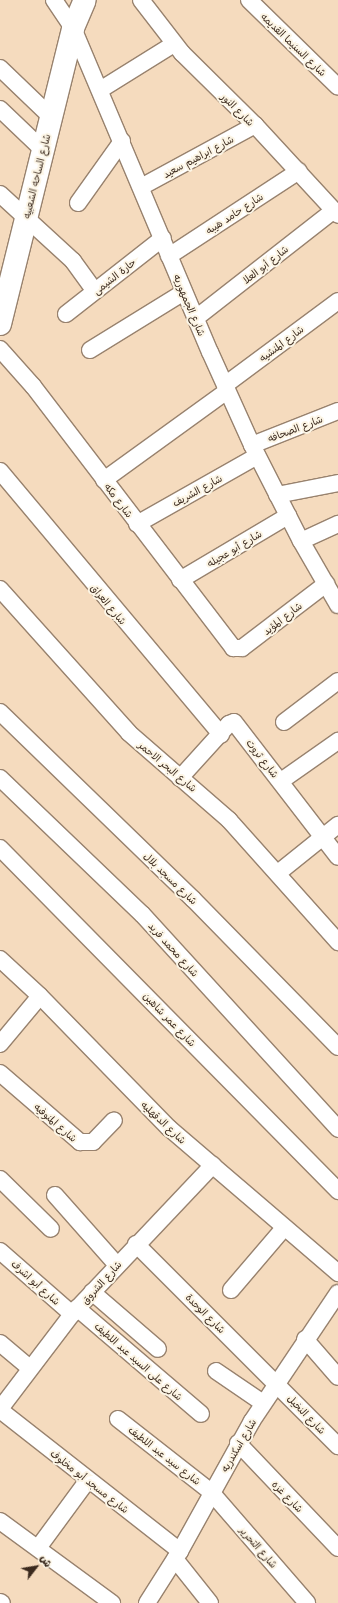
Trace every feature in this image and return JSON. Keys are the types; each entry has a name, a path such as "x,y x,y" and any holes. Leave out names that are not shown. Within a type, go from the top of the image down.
{"main road":[{"name":"شارع الساحه الشعبيه","path":"0,324 3,300 26,219 50,116 73,28 85,0"}],"street":[{"name":"شارع الجمهوريه","path":"54,0 73,28 163,238 184,292 255,451 301,541 338,605"},
{"name":"شارع النور","path":"141,0 174,44 299,171 336,212"},
{"name":"شارع السنيما القديمه","path":"249,0 338,87"},
{"path":"100,90 174,44"},
{"path":"0,68 50,116"},
{"path":"0,109 43,150"},
{"name":"شارع ابراهيم سعيد","path":"141,187 255,126"},
{"path":"78,203 122,141"},
{"name":"شارع حامد هيبه","path":"170,256 299,171"},
{"path":"0,194 73,261 95,291"},
{"name":"شارع أبو العلا","path":"196,318 336,212"},
{"name":"حارة الشيمى","path":"66,314 163,238"},
{"path":"90,350 184,292"},
{"name":"شارع المنشيه","path":"104,480 338,301"},
{"name":"شارع مكه","path":"0,349 33,386 231,646 238,649"},
{"name":"شارع الصحافه","path":"255,451 338,411"},
{"name":"شارع الشريف","path":"137,524 255,451"},
{"name":"شارع العراق","path":"0,471 221,734"},
{"path":"277,495 338,483"},
{"name":"شارع أبو عجيله","path":"180,580 288,516"},
{"path":"301,541 338,524"},
{"name":"شارع المؤيد","path":"238,649 326,584"},
{"name":"شارع البحر الاحمر","path":"0,589 50,642 129,733 229,820 278,873 338,942"},
{"path":"284,722 338,681"},
{"name":"شارع مسجد بلال","path":"0,712 193,899 338,1047"},
{"name":"شارع ثروت","path":"180,778 229,724 235,723 338,857"},
{"path":"281,781 338,741"},
{"name":"شارع محمد فريد","path":"0,778 142,914 338,1129"},
{"path":"278,873 338,825"},
{"name":"شارع عمر شاهين","path":"0,848 83,930 338,1191"},
{"name":"شارع الدقهليه","path":"0,959 40,996 153,1112 284,1228 338,1273"},
{"path":"0,1044 40,996"},
{"name":"شارع المنوفيه","path":"0,1073 80,1142 93,1142 114,1120"},
{"name":"شارع الشروق","path":"0,1410 74,1311 136,1244 213,1166"},
{"path":"2,1186 51,1229"},
{"path":"55,1195 117,1265"},
{"path":"231,1290 284,1228"},
{"name":"شارع الوحدة","path":"136,1244 276,1382"},
{"name":"شارع أبو اشرف","path":"0,1251 74,1311"},
{"path":"92,1292 158,1349"},
{"name":"شارع اسكندريه","path":"147,1603 177,1555 238,1443 276,1382 338,1293"},
{"name":"شارع على السيد عبد اللطيف","path":"74,1311 200,1414"},
{"path":"305,1339 338,1377"},
{"path":"0,1343 30,1368"},
{"path":"216,1371 263,1403"},
{"name":"شارع النخيل","path":"276,1382 338,1446"},
{"name":"شارع مسجد أبو مخلوف","path":"0,1410 88,1480 177,1555 210,1603"},
{"name":"شارع سيد عبد اللطيف","path":"118,1419 211,1492"},
{"name":"شارع غزه","path":"238,1443 338,1548"},
{"path":"38,1548 88,1480"},
{"name":"شارع التحرير","path":"211,1492 307,1603"},
{"path":"0,1521 112,1603"}]}
